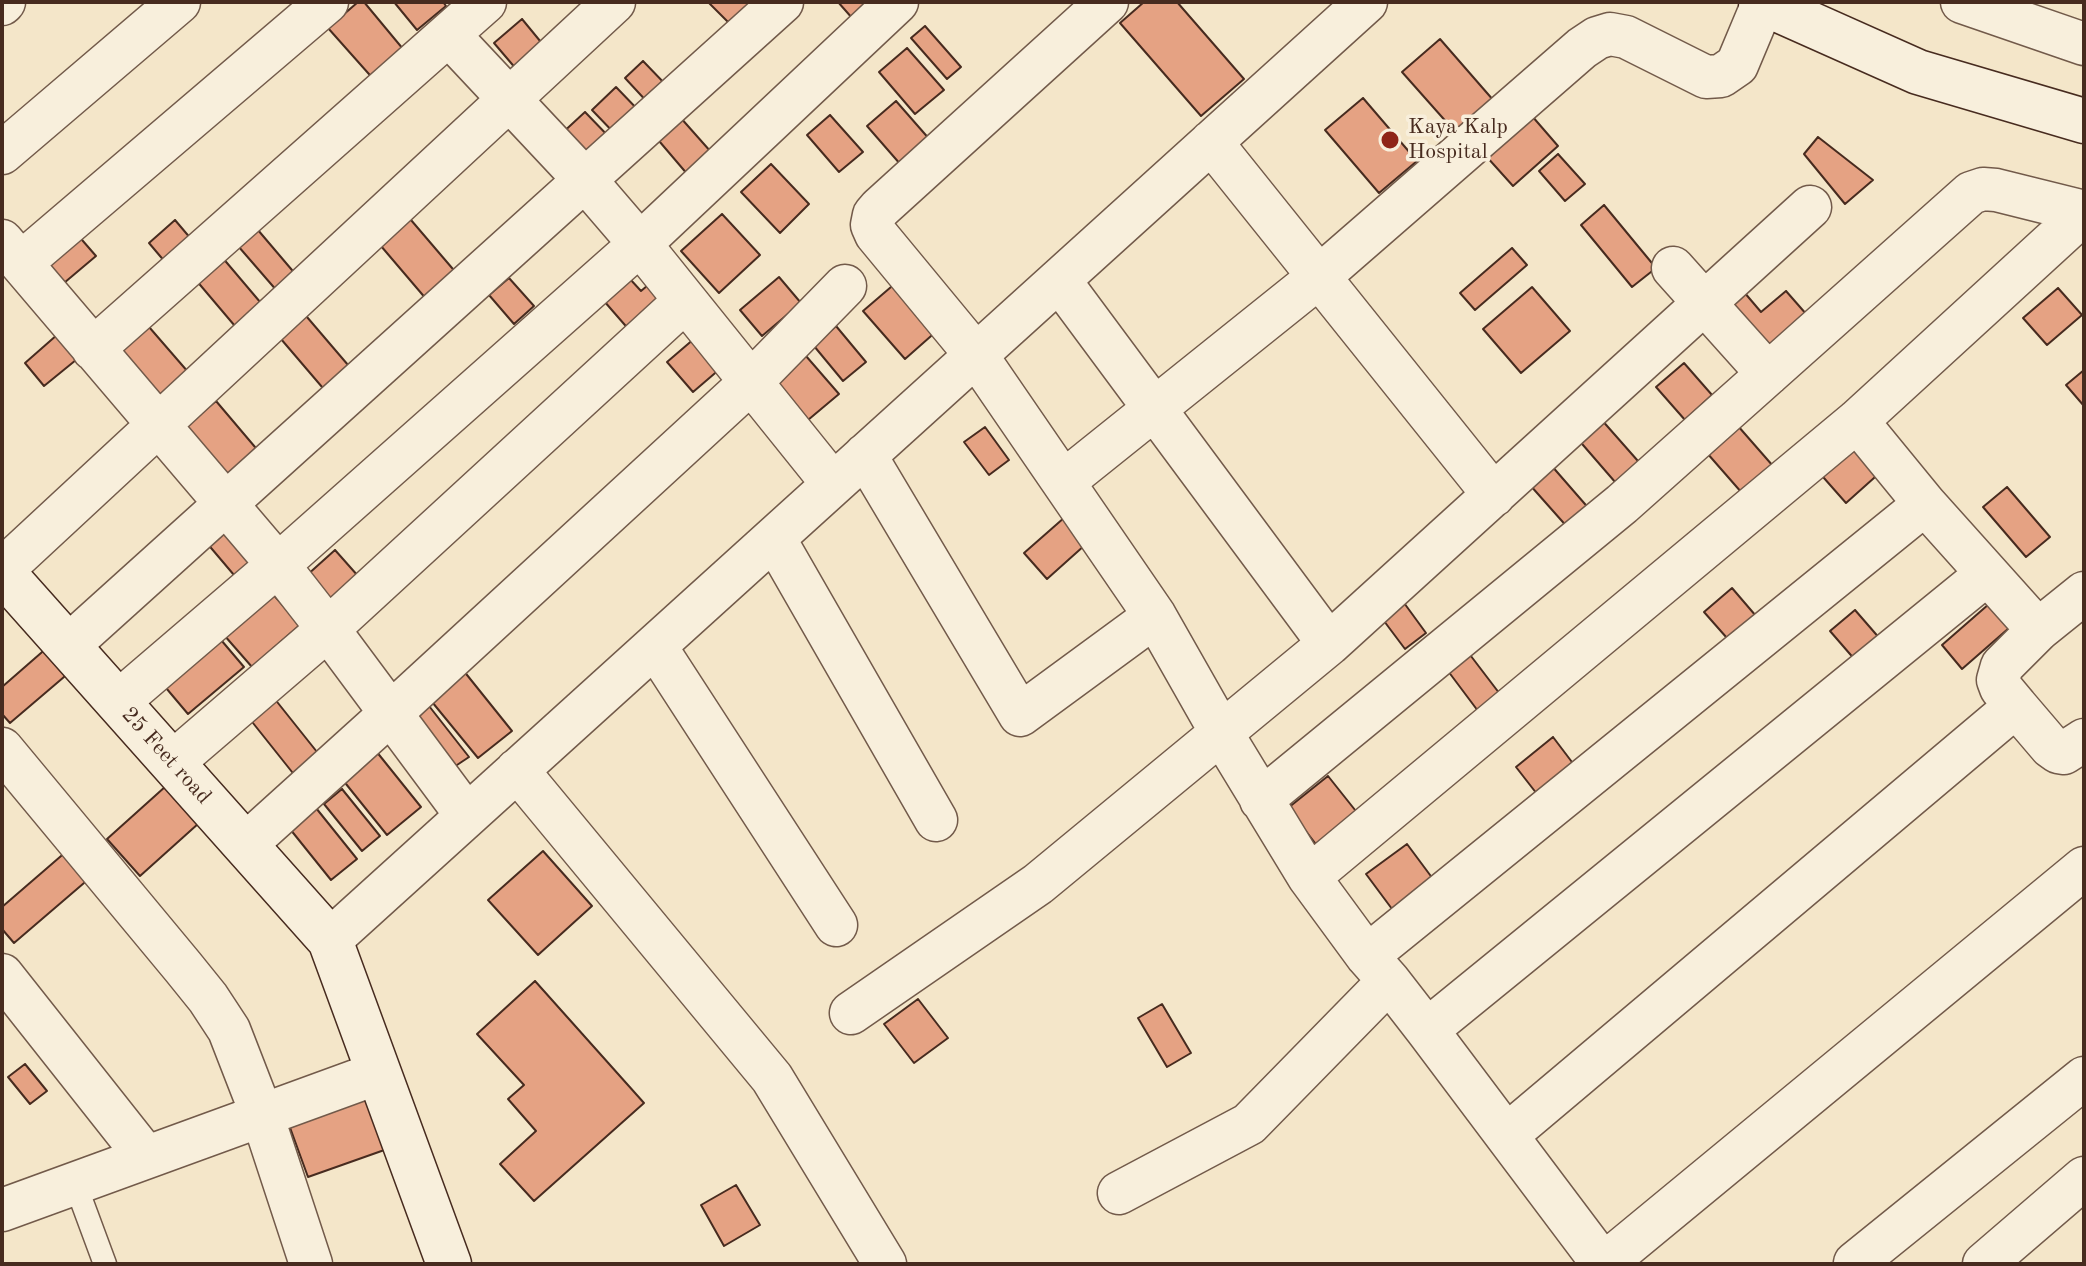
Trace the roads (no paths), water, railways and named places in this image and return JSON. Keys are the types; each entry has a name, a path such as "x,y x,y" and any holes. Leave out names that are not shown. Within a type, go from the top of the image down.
{"street":[{"path":"9,134 179,2"},
{"path":"327,2 11,252 278,565 467,816"},
{"path":"2,571 614,2"},
{"path":"68,646 782,2"},
{"path":"118,702 278,565 640,244 897,2"},
{"path":"1107,2 874,215 872,225 876,234 976,355 1155,616 1309,877 1603,1264 2084,868"},
{"path":"449,1264 330,940 1366,2"},
{"path":"1063,482 1320,276 1590,43 1610,34 1626,37 1706,77 1721,76 1737,65 1762,2 1918,72 2084,121"},
{"path":"1962,2 2084,44"},
{"path":"93,349 468,13 509,100 640,244 833,484"},
{"path":"1211,142 1494,495"},
{"path":"1261,800 1622,504 1965,198 1983,189 1996,190 2070,225 1857,421 1309,877"},
{"path":"851,1013 1038,884 1222,734 1329,644 1810,207"},
{"path":"1673,268 1768,374"},
{"path":"1059,280 1329,644"},
{"path":"245,845 751,382 845,286"},
{"path":"172,763 328,629 685,301"},
{"path":"1857,421 1925,504 2038,630"},
{"path":"865,455 1020,715 1155,616"},
{"path":"1119,1193 1249,1124 1378,969 1925,504"},
{"path":"774,538 936,820"},
{"name":"25 Feet road","path":"2,571 330,940"},
{"path":"1427,1030 1987,574"},
{"path":"2084,593 2038,630 2002,666 1998,680 2001,688 2058,752 2064,753 2084,740"},
{"path":"655,646 836,925"},
{"path":"1507,1135 2016,706"},
{"path":"2,749 208,998 229,1030 262,1115 311,1264"},
{"path":"517,770 772,1078 885,1264"},
{"path":"2,975 146,1157"},
{"path":"2,1210 378,1073"},
{"path":"1855,1263 2084,1078"},
{"path":"1984,1264 2084,1178"}],"lane":[{"path":"75,1183 105,1264"}],"place":[{"name":"Kaya Kalp Hospital","path":"1390,140"}]}
